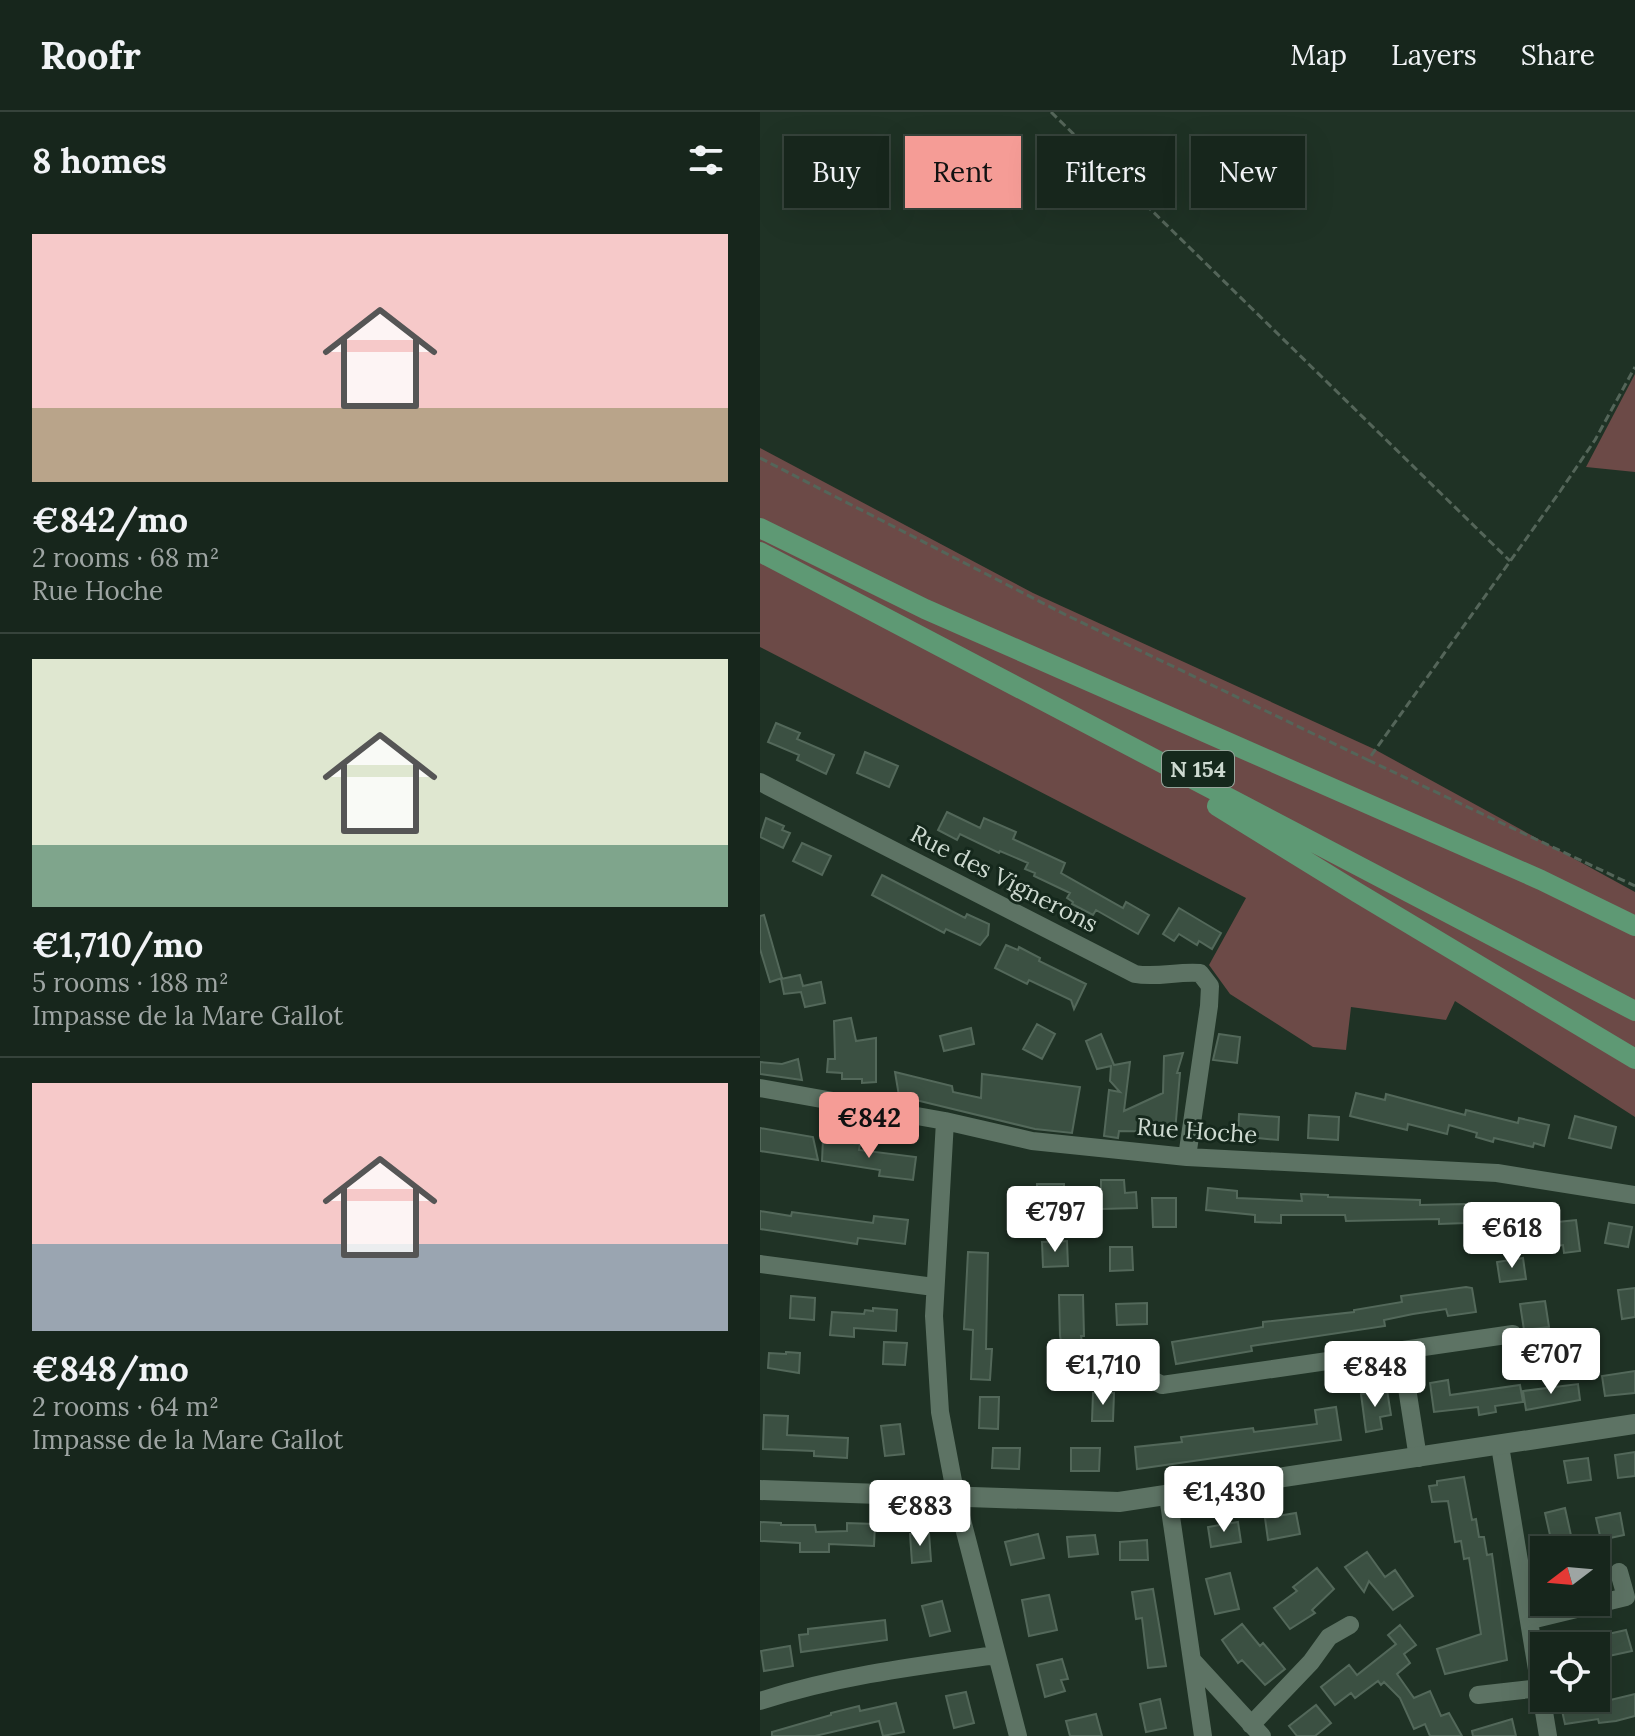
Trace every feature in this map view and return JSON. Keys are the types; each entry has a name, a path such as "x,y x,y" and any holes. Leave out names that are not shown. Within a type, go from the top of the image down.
{"main road":[{"path":"760,528 925,609 1527,874 1635,926"},
{"name":"N 154","path":"760,542 1096,715 1635,1001"},
{"name":"N 154","path":"760,552 1635,1011"},
{"path":"1132,746 1178,782 1635,1059"}],"street":[{"name":"Rue des Vignerons","path":"760,782 1135,974 1152,977 1180,972 1200,973 1210,986 1209,1006 1187,1157"},
{"name":"Rue Hoche","path":"760,1088 945,1121 1032,1141 1187,1157 1497,1173 1635,1195"},
{"path":"945,1121 934,1287 940,1412 956,1497 1018,1736"},
{"path":"760,1264 934,1287"},
{"path":"1143,1375 1162,1385 1513,1334"},
{"path":"1401,1350 1418,1458"},
{"path":"760,1490 1119,1502 1635,1424"},
{"path":"1500,1446 1533,1632"},
{"path":"1168,1496 1203,1736"},
{"path":"1531,1620 1626,1597 1619,1572"},
{"path":"1193,1661 1256,1730 1329,1637 1350,1625"},
{"path":"760,1701 800,1688 882,1671 996,1655"},
{"path":"1478,1695 1530,1689"},
{"path":"1544,1712 1548,1736"}],"path":[{"path":"1051,112 1510,561"},
{"path":"1368,760 1595,440 1635,367"},
{"path":"760,458 1066,615 1635,886"}],"shaded area":[{"path":"1635,374 1635,472 1586,467"},
{"path":"760,448 1033,593 1374,749 1635,892 1635,1117 1455,1001 1446,1020 1351,1007 1346,1050 1313,1047 1230,994 1209,965 1246,898 760,647"}],"building":[{"path":"776,723 800,733 797,739 834,755 826,774 797,760 799,755 768,742"},
{"path":"865,752 898,766 889,787 857,773"},
{"path":"947,812 980,828 984,818 1016,832 1013,839 1065,863 1061,873 1123,908 1126,902 1149,915 1138,934 1096,910 1093,915 1072,904 1067,898 1070,893 1025,869 1028,863 960,834 957,840 938,830"},
{"path":"766,818 784,826 782,830 790,833 783,848 760,837"},
{"path":"802,843 831,856 822,875 793,861"},
{"path":"882,875 965,918 967,914 989,924 988,935 980,945 946,929 944,933 872,895"},
{"path":"1179,908 1221,933 1212,949 1199,941 1197,945 1179,934 1174,941 1163,934"},
{"path":"764,915 782,978 770,982 760,949 760,916"},
{"path":"1006,945 1018,950 1019,947 1040,958 1039,961 1086,984 1074,1009 1071,1000 995,968"},
{"path":"800,975 803,986 821,982 825,1003 805,1007 801,992 784,994 781,979"},
{"path":"851,1018 856,1041 876,1038 876,1082 842,1079 842,1073 827,1072 828,1059 835,1059 834,1021"},
{"path":"1037,1024 1055,1034 1042,1059 1023,1049"},
{"path":"971,1028 974,1044 944,1051 940,1036"},
{"path":"1101,1034 1114,1065 1130,1062 1124,1111 1163,1093 1164,1056 1183,1053 1177,1073 1180,1073 1175,1132 1119,1131 1118,1138 1104,1136 1109,1090 1120,1092 1110,1081 1111,1066 1097,1069 1086,1041"},
{"path":"1219,1034 1240,1037 1237,1063 1213,1060"},
{"path":"798,1059 802,1080 760,1074 760,1062 782,1064"},
{"path":"895,1072 952,1086 953,1092 981,1098 982,1074 1080,1087 1072,1133 1035,1129 899,1096"},
{"path":"1356,1093 1385,1100 1386,1094 1465,1115 1466,1110 1518,1123 1519,1118 1549,1125 1544,1146 1534,1143 1533,1147 1494,1138 1493,1142 1476,1137 1477,1133 1449,1125 1447,1134 1408,1124 1407,1130 1350,1116"},
{"path":"1239,1114 1279,1117 1278,1140 1238,1136"},
{"path":"1309,1115 1339,1117 1338,1140 1308,1138"},
{"path":"1575,1116 1616,1127 1611,1148 1569,1138"},
{"path":"760,1128 813,1137 818,1160 760,1151"},
{"path":"823,1139 860,1144 859,1150 916,1157 913,1180 879,1176 880,1170 822,1161"},
{"path":"1101,1180 1124,1180 1125,1193 1136,1192 1137,1208 1101,1209"},
{"path":"1037,1184 1064,1184 1064,1205 1037,1205"},
{"path":"1208,1188 1237,1191 1237,1198 1302,1201 1301,1194 1420,1200 1420,1205 1466,1204 1466,1223 1439,1224 1439,1219 1346,1221 1345,1215 1281,1215 1281,1223 1255,1222 1255,1215 1206,1210"},
{"path":"1152,1198 1176,1198 1176,1227 1153,1227"},
{"path":"1491,1205 1515,1209 1513,1227 1488,1224"},
{"path":"760,1211 873,1223 874,1216 908,1220 905,1244 858,1238 857,1244 760,1229"},
{"path":"1576,1220 1580,1251 1564,1253 1563,1245 1551,1246 1548,1223"},
{"path":"1609,1223 1632,1227 1628,1247 1605,1243"},
{"path":"1067,1241 1068,1266 1043,1267 1042,1242"},
{"path":"1110,1247 1132,1247 1133,1270 1110,1271"},
{"path":"968,1252 988,1253 986,1349 992,1349 990,1380 971,1379 973,1330 964,1329"},
{"path":"1523,1258 1526,1279 1500,1282 1497,1262"},
{"path":"1472,1288 1476,1312 1448,1316 1446,1309 1413,1314 1384,1320 1385,1326 1251,1346 1252,1351 1176,1364 1172,1342 1263,1327 1263,1322 1354,1312 1402,1302 1401,1296"},
{"path":"1635,1288 1635,1317 1622,1319 1618,1290"},
{"path":"1059,1295 1083,1295 1084,1336 1081,1336 1088,1375 1068,1378 1060,1336"},
{"path":"791,1296 815,1298 814,1320 790,1318"},
{"path":"1545,1301 1549,1327 1524,1330 1520,1304"},
{"path":"1147,1303 1147,1324 1117,1325 1116,1304"},
{"path":"873,1308 897,1310 896,1331 854,1328 854,1337 830,1335 832,1312 864,1314 865,1310 873,1311"},
{"path":"884,1342 907,1343 905,1365 883,1364"},
{"path":"769,1353 800,1353 799,1373 768,1368"},
{"path":"1635,1371 1635,1393 1605,1396 1602,1376"},
{"path":"1448,1380 1450,1395 1520,1385 1523,1402 1495,1406 1496,1412 1479,1415 1478,1407 1434,1412 1430,1383"},
{"path":"1578,1384 1580,1400 1526,1410 1523,1391"},
{"path":"1387,1390 1391,1415 1380,1417 1382,1429 1366,1432 1361,1394"},
{"path":"1093,1393 1114,1393 1113,1421 1092,1421"},
{"path":"980,1397 999,1397 998,1429 979,1428"},
{"path":"1336,1407 1341,1440 1137,1469 1135,1447 1182,1442 1181,1437 1317,1424 1315,1410"},
{"path":"764,1415 788,1416 787,1435 848,1438 847,1458 814,1456 814,1451 763,1449"},
{"path":"900,1424 904,1454 885,1456 881,1426"},
{"path":"993,1448 1020,1448 1019,1469 992,1468"},
{"path":"1071,1448 1100,1448 1099,1471 1071,1471"},
{"path":"1635,1452 1635,1476 1618,1478 1615,1455"},
{"path":"1588,1458 1591,1480 1568,1483 1564,1461"},
{"path":"1464,1477 1472,1520 1476,1519 1479,1537 1484,1537 1487,1555 1492,1554 1507,1660 1445,1674 1437,1649 1481,1634 1469,1558 1464,1559 1461,1541 1455,1542 1448,1501 1432,1502 1429,1486 1437,1485 1437,1481"},
{"path":"1565,1508 1571,1536 1550,1536 1545,1513"},
{"path":"1296,1513 1300,1534 1268,1540 1265,1518"},
{"path":"1620,1513 1624,1535 1610,1538 1600,1536 1596,1518"},
{"path":"760,1522 815,1525 816,1532 847,1531 847,1523 875,1524 874,1546 829,1544 829,1552 800,1552 800,1543 760,1541"},
{"path":"1238,1522 1241,1542 1211,1547 1208,1527"},
{"path":"929,1533 931,1561 912,1563 910,1534"},
{"path":"1038,1534 1044,1558 1011,1565 1005,1542"},
{"path":"1095,1535 1098,1554 1069,1557 1067,1537"},
{"path":"1147,1540 1148,1560 1120,1560 1120,1542"},
{"path":"1367,1552 1385,1577 1395,1570 1413,1596 1393,1610 1369,1581 1364,1592 1345,1567"},
{"path":"1317,1568 1334,1589 1312,1610 1315,1613 1290,1629 1274,1608 1297,1591 1293,1587"},
{"path":"1230,1573 1239,1609 1215,1614 1206,1579"},
{"path":"1153,1589 1166,1666 1148,1668 1142,1618 1136,1619 1132,1592"},
{"path":"1049,1595 1057,1630 1029,1636 1022,1600"},
{"path":"942,1601 950,1631 930,1636 922,1606"},
{"path":"885,1620 887,1640 801,1652 799,1635 808,1634 808,1629"},
{"path":"1242,1624 1285,1669 1265,1685 1242,1660 1238,1663 1222,1640"},
{"path":"1400,1625 1416,1645 1404,1654 1410,1663 1397,1674 1414,1698 1430,1691 1441,1716 1449,1713 1462,1736 1430,1736 1425,1724 1414,1729 1400,1698 1384,1682 1381,1685 1378,1681 1355,1698 1351,1693 1335,1705 1321,1687 1349,1665 1357,1675 1396,1644 1388,1635"},
{"path":"1626,1630 1632,1651 1610,1656 1610,1634"},
{"path":"790,1646 793,1666 764,1671 761,1651"},
{"path":"1062,1659 1068,1679 1061,1680 1065,1691 1045,1697 1037,1665"},
{"path":"966,1692 974,1723 954,1728 946,1696"},
{"path":"1635,1694 1635,1716 1599,1723 1598,1719 1565,1724 1562,1712 1610,1712 1610,1700"},
{"path":"1160,1699 1166,1728 1146,1732 1140,1704"},
{"path":"896,1703 904,1732 883,1736 879,1721 815,1736 772,1736 772,1732 831,1713 859,1706 860,1711"},
{"path":"1316,1705 1331,1723 1315,1736 1297,1736 1289,1726"},
{"path":"1096,1714 1102,1736 1070,1736 1066,1721"},
{"path":"1512,1719 1516,1736 1473,1736 1472,1731"}]}
